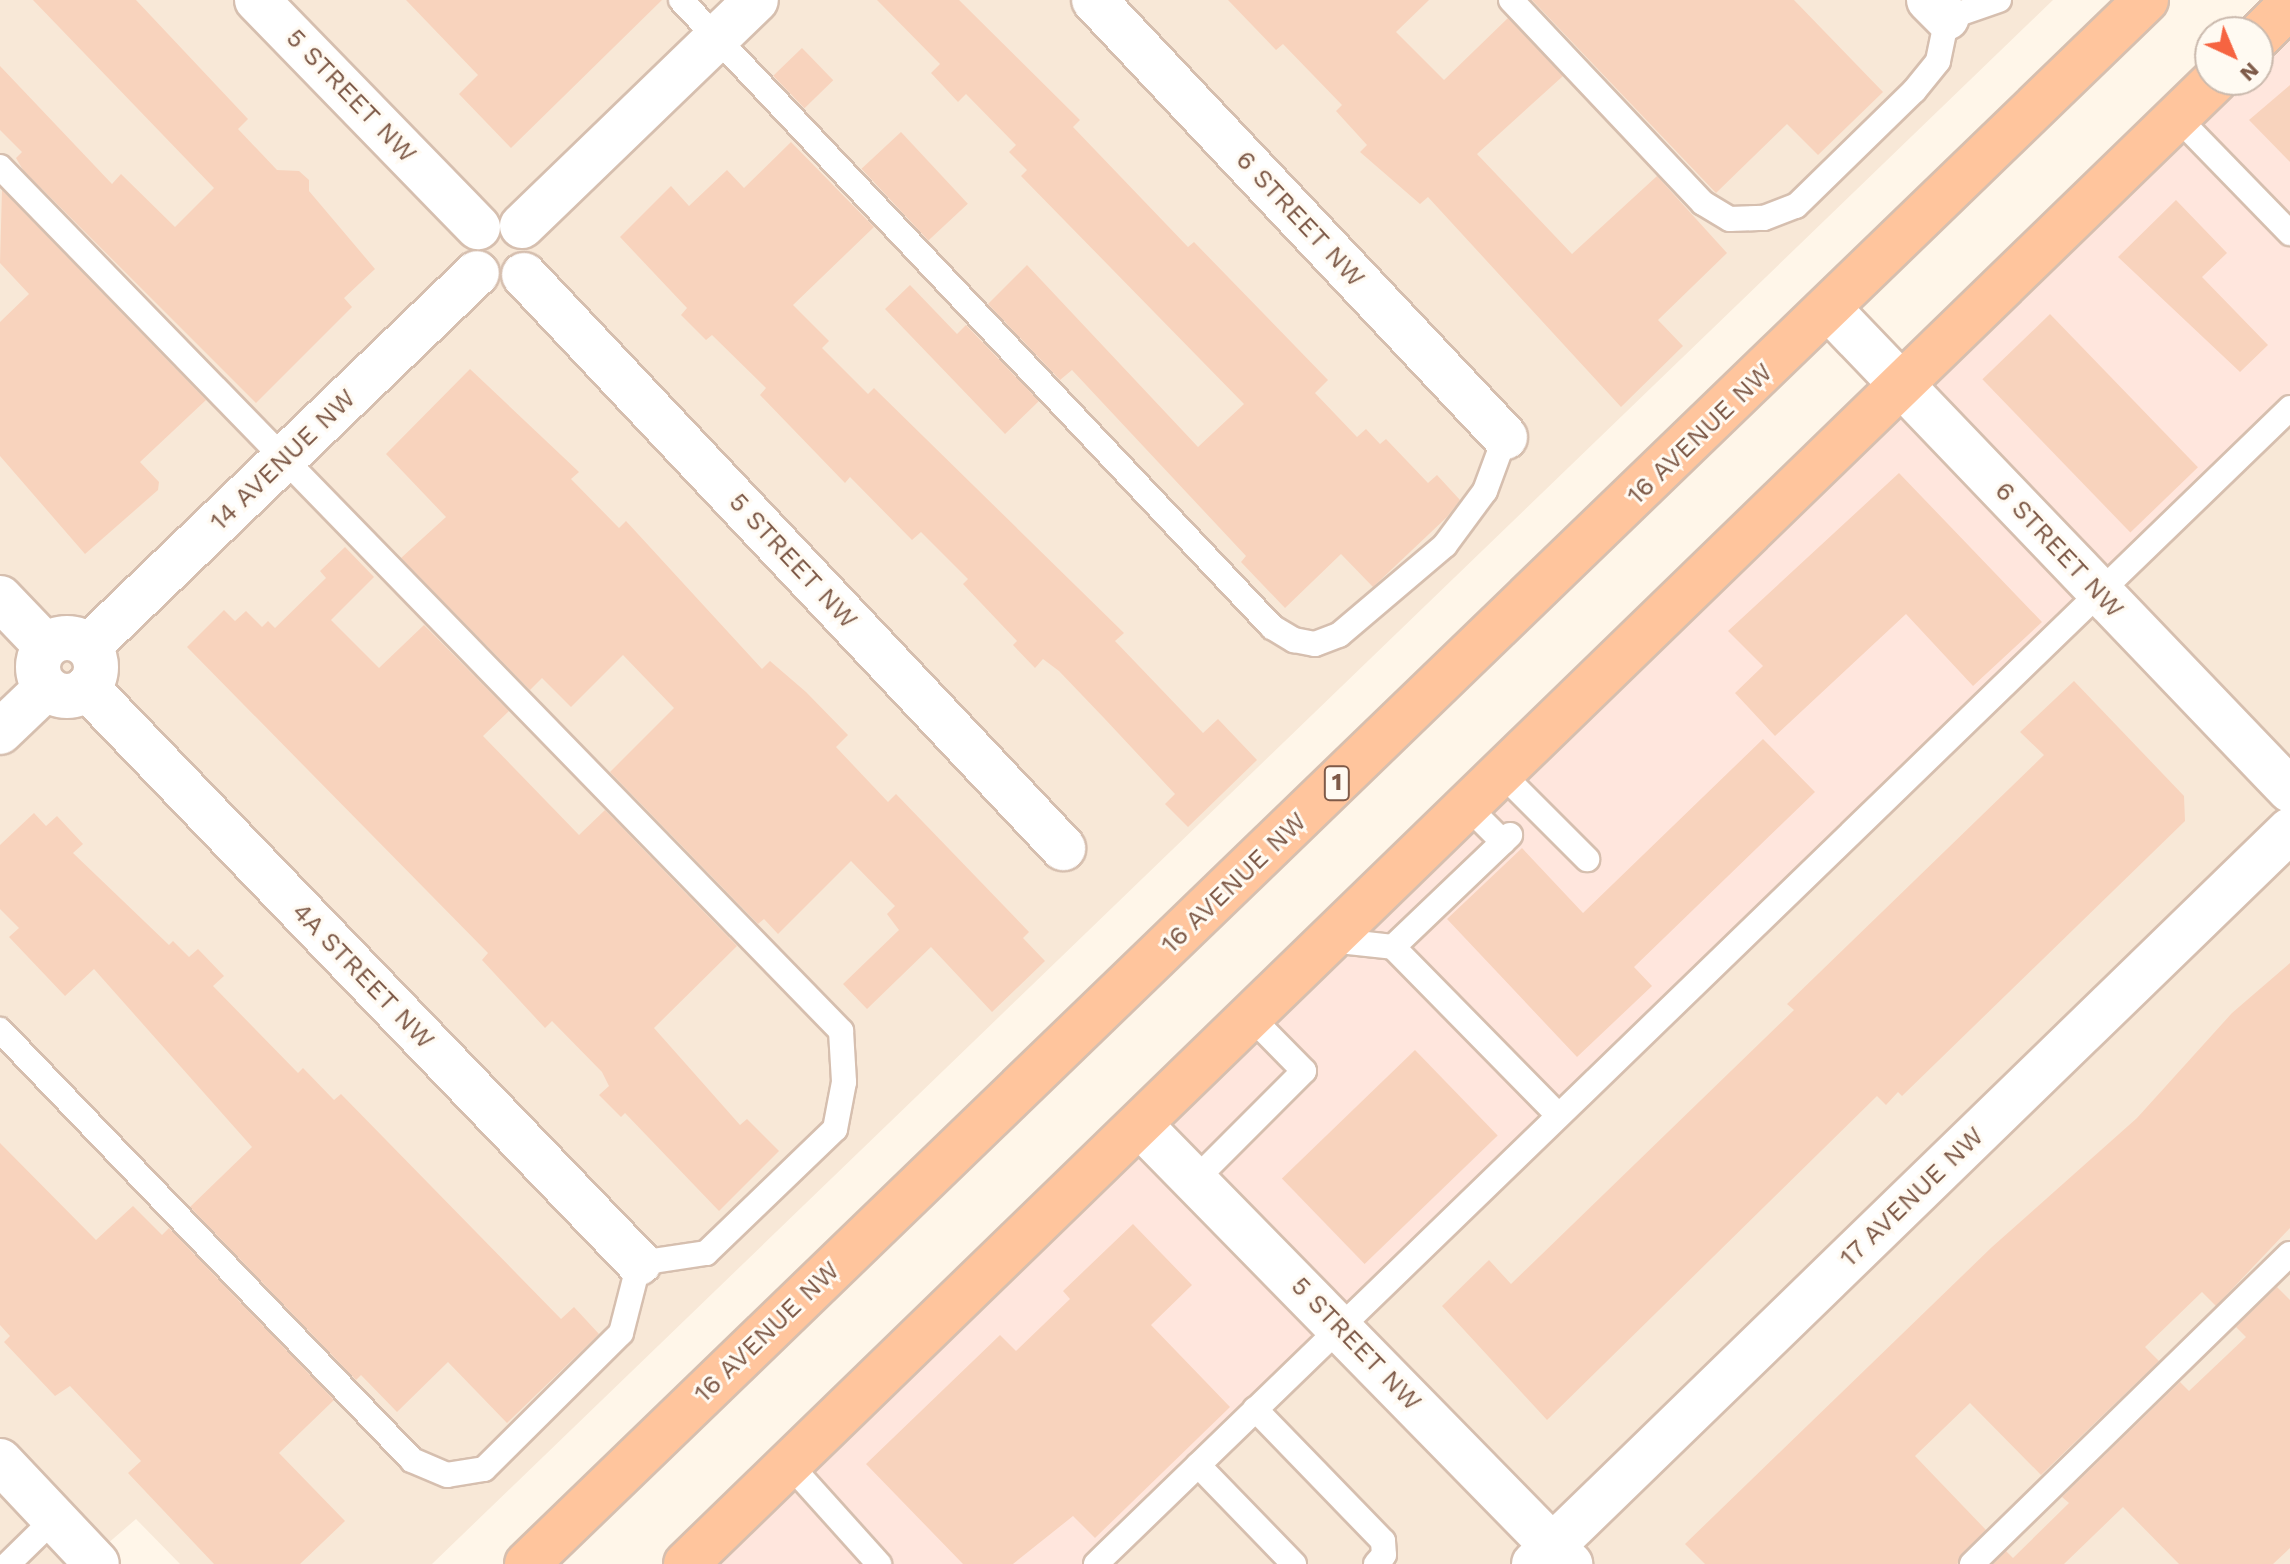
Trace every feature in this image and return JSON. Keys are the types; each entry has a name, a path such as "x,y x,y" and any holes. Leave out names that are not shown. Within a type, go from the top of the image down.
{"highway":[{"name":"16 AVENUE NW","path":"527,1564 2146,0"},
{"path":"2274,21 2290,5"},
{"path":"686,1564 2199,96"}],"street":[{"name":"5 STREET NW","path":"257,0 478,227"},
{"path":"522,226 756,0"},
{"name":"6 STREET NW","path":"1094,0 1505,437"},
{"path":"495,218 522,226 534,255 524,275 495,283 477,273 468,255 478,227 495,218"},
{"name":"14 AVENUE NW","path":"0,732 477,273"},
{"name":"5 STREET NW","path":"524,275 1063,848"},
{"name":"6 STREET NW","path":"1829,309 2290,790"},
{"name":"4A STREET NW","path":"0,598 639,1263"},
{"name":"17 AVENUE NW","path":"1552,1558 2290,830"},
{"name":"5 STREET NW","path":"1140,1125 1341,1327 1552,1558"},
{"path":"0,1461 97,1564"}],"lane":[{"path":"681,0 1272,627 1294,640 1315,644 1339,635 1445,545 1485,491 1505,437"},
{"path":"1511,0 1703,203 1730,219 1764,218 1796,206 1914,91 1938,61 1938,9 1999,0"},
{"path":"2177,117 2290,233"},
{"path":"0,167 841,1031 844,1082 835,1129 706,1253 639,1263 621,1333 484,1469 447,1475 412,1460 0,1030"},
{"path":"1096,1564 1558,1115 2101,595 2290,408"},
{"path":"1501,773 1587,859"},
{"path":"1393,947 1506,838 1467,806"},
{"path":"1330,940 1393,947 1558,1115"},
{"path":"1195,1180 1304,1071 1250,1016"},
{"path":"1972,1564 2290,1254"},
{"path":"1255,1409 1383,1541 1384,1555 1376,1564"},
{"path":"789,1464 879,1564"},
{"path":"1198,1465 1294,1564"},
{"path":"8,1564 55,1518"}],"shaded area":[{"path":"0,0 2053,0 432,1564 180,1564 136,1519 84,1564 0,1564"},
{"path":"2290,5 2290,408 1096,1564 686,1564 2199,96 2274,96 2274,21"},
{"path":"2290,408 2290,1564 1096,1564"}],"building":[{"path":"33,0 136,0 248,119 238,129 277,170 299,171 309,180 309,191 375,269 344,298 352,307 256,403 23,170 16,158 22,152 0,130 0,66 112,184 121,174 175,227 214,188"},
{"path":"406,0 662,0 511,148 459,94 478,75"},
{"path":"877,0 959,0 1080,120 1073,127 1188,247 1194,242 1328,380 1315,393 1357,437 1366,429 1380,444 1386,439 1428,483 1437,475 1460,500 1447,517 1373,587 1341,554 1285,608 1241,562 1246,556 1072,370 1060,380 988,304 1027,265 1198,447 1244,404 1021,176 1027,170 1009,152 1016,145 966,94 958,102 931,73 940,64"},
{"path":"1228,0 1429,0 1396,32 1444,80 1508,18 1563,76 1477,154 1572,254 1657,176 1727,253 1658,320 1683,346 1621,407 1428,197 1420,204 1360,152 1367,145 1336,111 1342,105 1283,44 1276,50"},
{"path":"1532,0 1794,0 1883,92 1818,155 1787,124 1716,193"},
{"path":"802,48 833,80 804,108 773,76"},
{"path":"2290,85 2290,162 2249,120"},
{"path":"901,132 968,204 928,241 862,169"},
{"path":"791,142 874,227 793,305 829,341 822,348 868,394 874,388 1124,633 1115,641 1203,733 1218,719 1257,760 1188,827 1165,804 1175,794 1059,671 1043,659 1035,668 1013,645 1017,641 963,584 968,579 921,532 912,540 850,477 845,483 760,395 766,388 712,335 706,340 681,315 687,308 620,237 671,186 689,206 727,170 744,188"},
{"path":"2,190 206,400 140,462 159,482 158,490 85,554 0,456 0,322 29,294 0,263"},
{"path":"2176,200 2227,253 2202,277 2268,345 2240,372 2118,257"},
{"path":"910,285 957,334 966,325 1039,401 1005,434 885,309"},
{"path":"2050,314 2198,467 2130,533 1982,379"},
{"path":"470,369 579,472 571,479 619,528 626,521 762,669 770,661 806,692 848,735 836,747 888,802 896,794 1029,932 1023,938 1045,961 992,1012 931,947 867,1009 843,984 899,930 887,914 895,906 851,861 778,934 764,919 758,924 610,772 674,708 623,655 571,707 542,678 530,690 401,558 446,517 386,454"},
{"path":"1899,473 2042,622 1973,686 1906,614 1775,736 1735,693 1763,666 1728,631"},
{"path":"345,547 374,577 331,620 379,668 424,625 509,711 483,736 579,835 605,810 737,946 654,1028 740,1125 747,1119 779,1151 719,1211 625,1113 621,1117 599,1095 609,1086 602,1072 552,1021 545,1028 482,960 488,953 187,647 224,610 235,621 246,611 262,627 268,621 275,628 326,578 320,571"},
{"path":"2074,681 2184,796 2185,821 1902,1096 1898,1092 1886,1105 1877,1096 1547,1420 1442,1306 1489,1260 1511,1284 1794,1010 1787,1004 2044,755 2020,732"},
{"path":"1763,739 1815,792 1634,967 1652,986 1577,1057 1447,919 1522,848 1583,913"},
{"path":"34,813 46,826 57,816 83,844 73,853 169,945 173,941 189,957 198,949 224,976 213,986 298,1073 303,1068 334,1100 341,1094 561,1319 574,1307 599,1334 507,1423 448,1362 397,1412 361,1375 356,1380 190,1207 252,1147 94,969 65,996 9,937 19,928 0,909 0,845"},
{"path":"2290,963 2290,1228 2216,1306 2202,1292 2145,1347 2159,1361 2041,1475 1970,1403 1915,1456 1986,1530 1957,1564 1705,1564 1685,1544 1992,1247 2137,1118 2232,1013"},
{"path":"1415,1050 1498,1136 1365,1264 1282,1179"},
{"path":"0,1143 96,1240 133,1206 162,1235 169,1228 334,1400 279,1453 345,1521 300,1564 214,1564 128,1473 141,1461 70,1386 55,1396 4,1342 10,1336 0,1325"},
{"path":"1133,1224 1192,1285 1151,1325 1230,1407 1095,1538 1073,1516 1013,1564 963,1564 866,1464 1000,1335 1016,1351 1070,1299 1063,1291"},
{"path":"2277,1287 2290,1300 2290,1548 2273,1564 2179,1564 2123,1507 2064,1564 1993,1564 2006,1551 2013,1558 2069,1503 2062,1497 2180,1382 2189,1391 2246,1337 2236,1327"}]}
